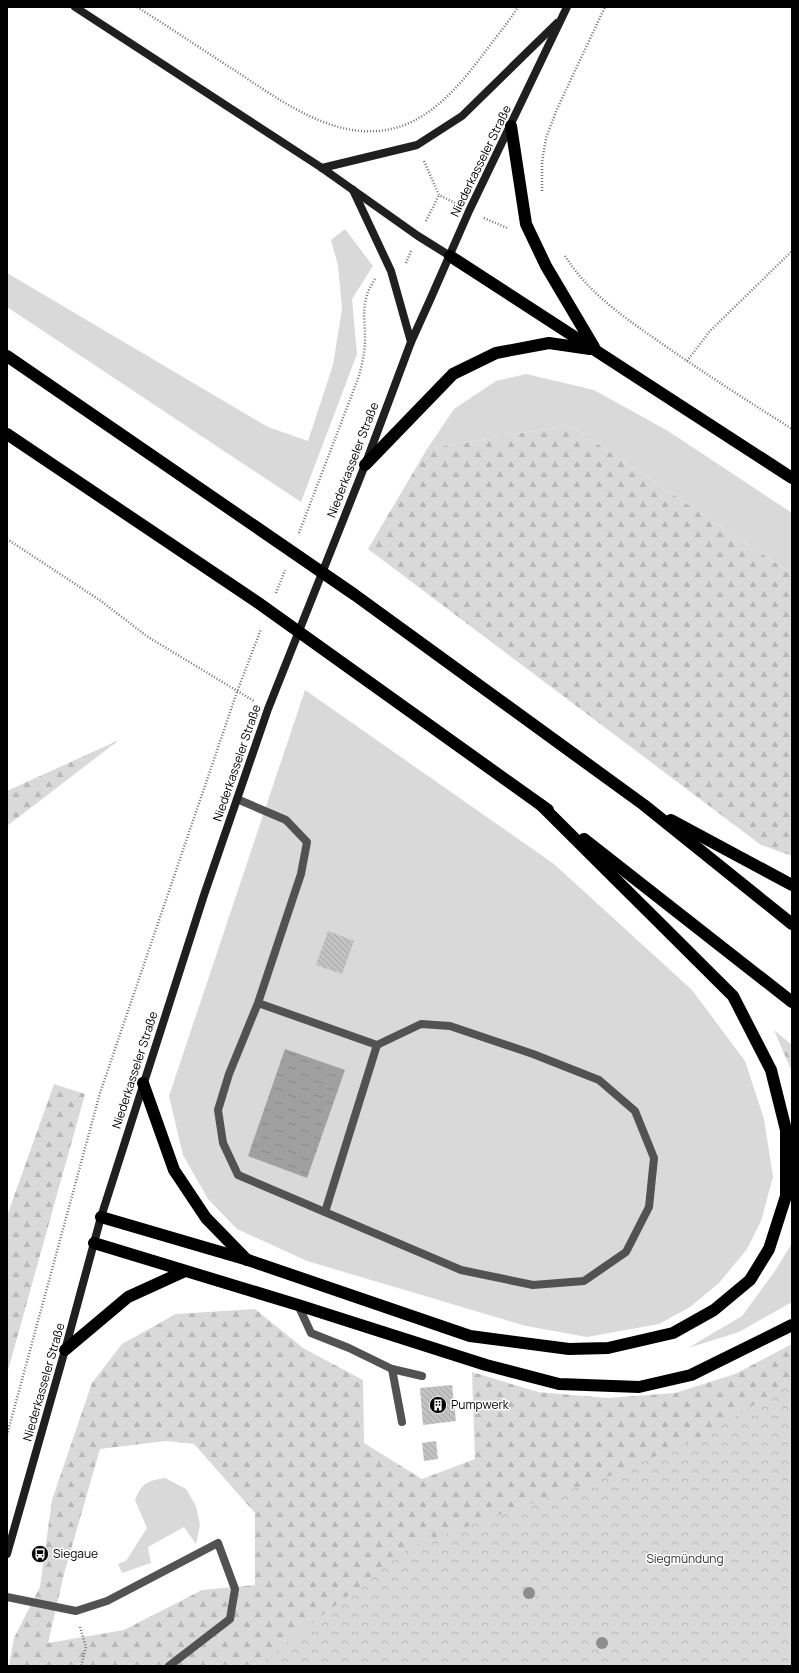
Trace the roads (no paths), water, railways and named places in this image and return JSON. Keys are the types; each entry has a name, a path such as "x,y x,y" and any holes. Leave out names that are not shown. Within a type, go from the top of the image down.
{"highway":[{"path":"511,126 526,224 546,266 595,350"},
{"path":"450,256 792,478"},
{"path":"365,465 453,374 496,353 548,343 595,350"},
{"path":"7,356 355,595 644,805 792,924"},
{"path":"7,434 332,654 541,805 792,1002"},
{"path":"101,1217 248,1260 470,1336 569,1348 608,1348 673,1333 714,1310 750,1280 769,1249 786,1196 786,1130 771,1070 733,996 541,805"},
{"path":"644,805 792,885"},
{"path":"143,1083 174,1170 206,1218 248,1260"},
{"path":"94,1243 185,1272 298,1305 486,1365 559,1384 639,1387 692,1375 792,1325"},
{"path":"65,1350 128,1297 185,1272"}],"main road":[{"path":"75,7 322,168 418,236 450,256"},
{"name":"Niederkasseler Straße","path":"7,1554 101,1217 204,895 268,709 412,342 470,211 567,7"},
{"path":"322,168 417,145 462,116 562,18"},
{"path":"352,189 391,271 412,342"}],"lane":[{"path":"237,799 286,820 307,842 301,874 258,1003 229,1074 218,1110 223,1143 238,1175 461,1270 533,1285 584,1281 626,1252 649,1207 654,1158 635,1111 599,1080 533,1054 450,1026 421,1024 377,1045 258,1003"},
{"path":"324,1212 377,1045"},
{"path":"298,1305 311,1333 349,1348 392,1369 422,1376"},
{"path":"392,1369 402,1422"},
{"path":"7,1598 76,1611 106,1601 218,1543 235,1589 230,1619 169,1666"}],"water":[{"path":"285,1049 345,1070 307,1178 248,1156"}],"place":[{"name":"Pumpwerk","path":"438,1405"},
{"name":"Siegaue","path":"40,1554"}],"park label":[{"name":"Siegmündung","path":"685,1559"}]}
